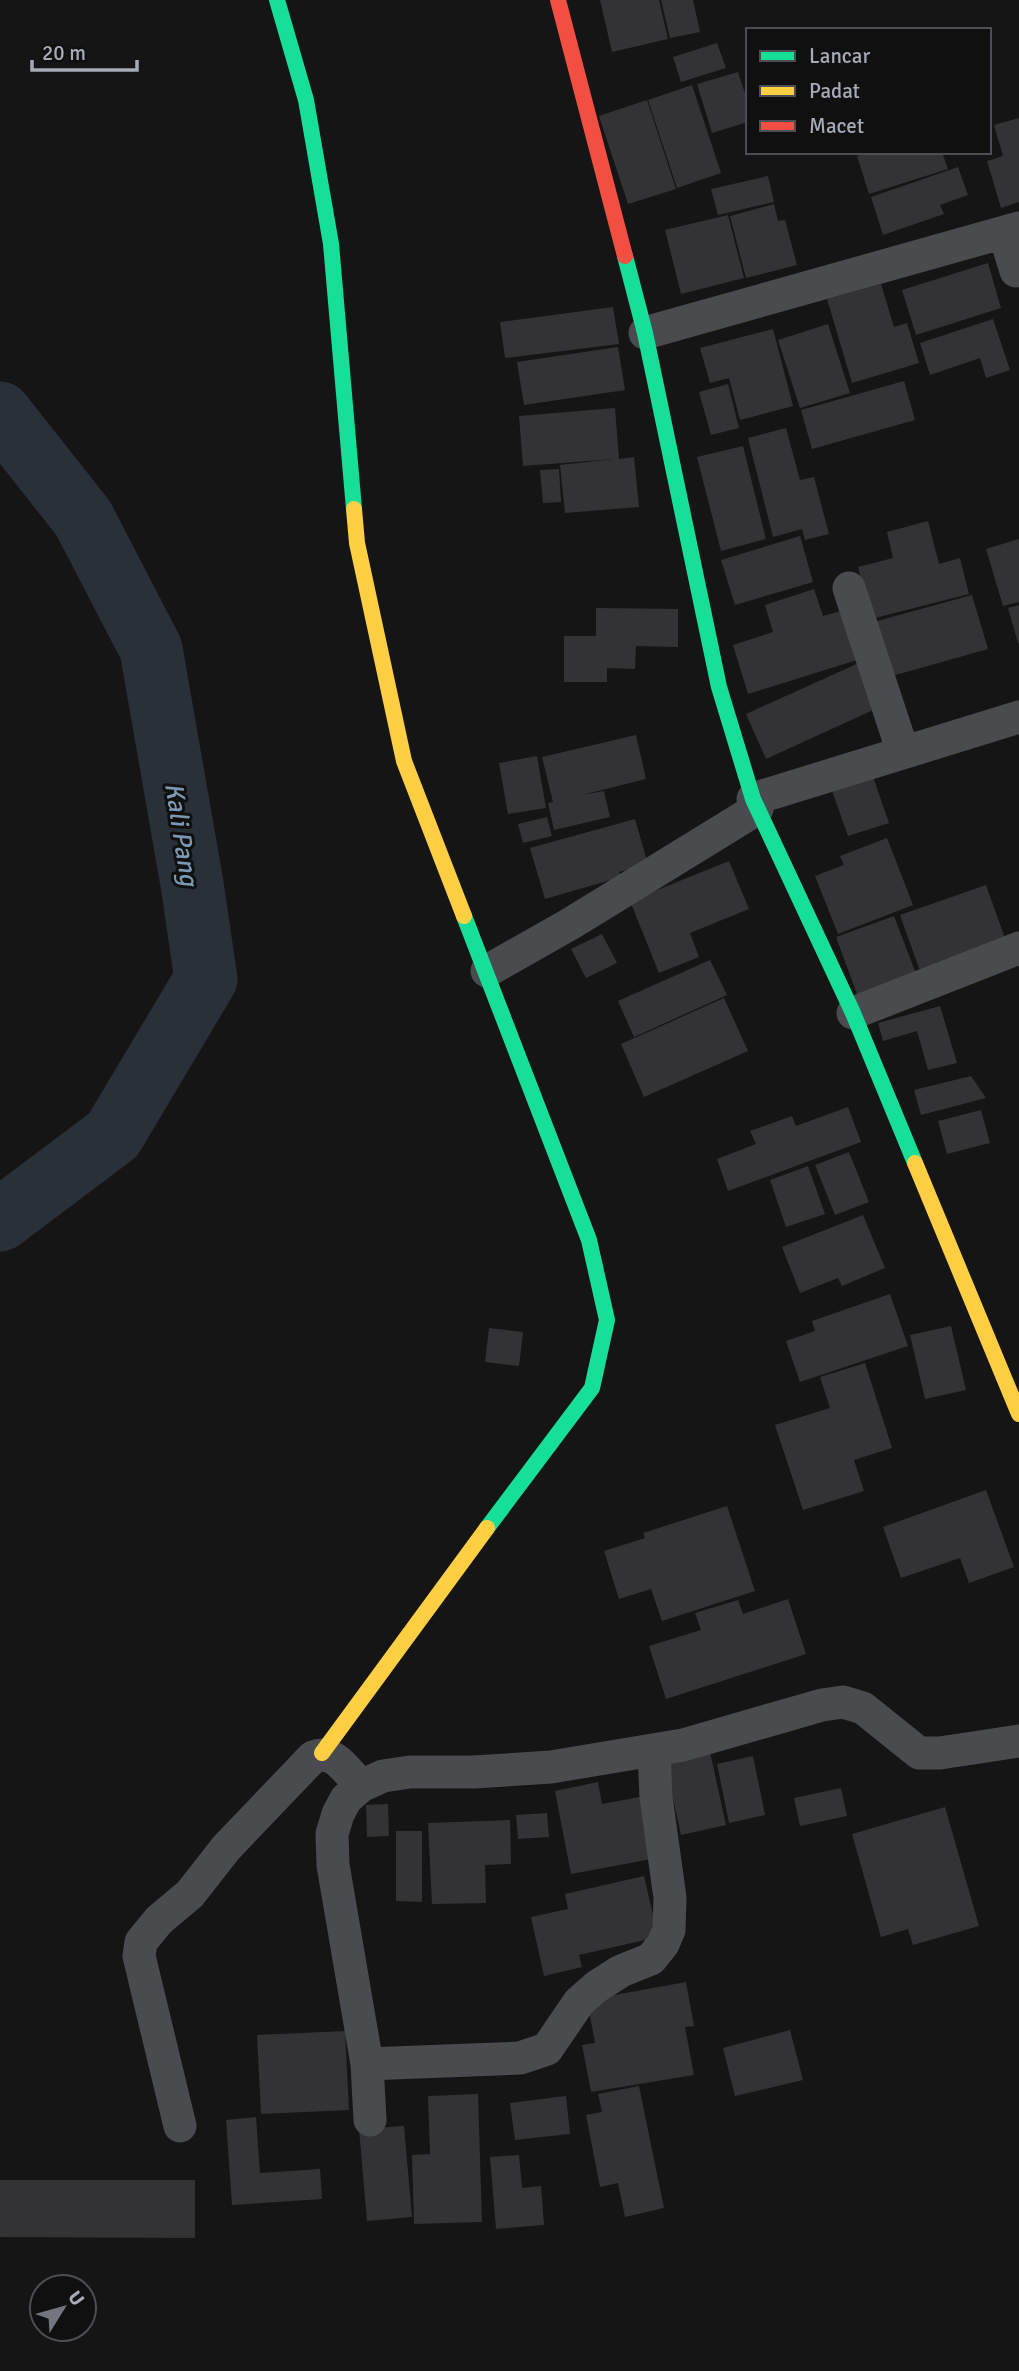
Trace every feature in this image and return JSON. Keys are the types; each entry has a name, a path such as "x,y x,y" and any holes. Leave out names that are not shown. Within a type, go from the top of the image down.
{"street":[{"path":"180,2126 139,1956 141,1942 159,1920 190,1894 226,1848 291,1779 313,1757 322,1753 592,1388 607,1320 589,1240 404,761 357,542 331,244 306,100 277,0"},
{"path":"558,0 645,333 719,687 755,804 853,1013 1019,1414"},
{"path":"645,333 1012,230 1016,271"},
{"path":"849,588 903,752"},
{"path":"487,971 570,924 755,804 903,752 1019,717"},
{"path":"853,1013 1019,948"},
{"path":"370,2120 366,2064 333,1865 332,1834 346,1799 361,1786 383,1776 410,1772 474,1772 551,1767 683,1745 843,1702 863,1708 919,1753 940,1754 1019,1741"},
{"path":"366,2064 520,2058 537,2054 554,2042 570,2015 596,1987 621,1971 652,1959 669,1930 670,1898 656,1797 654,1750"},
{"path":"322,1753 340,1762 361,1786"}],"building":[{"path":"600,0 659,0 668,39 612,52"},
{"path":"661,0 693,0 700,32 670,38"},
{"path":"717,43 726,68 681,82 673,57"},
{"path":"738,72 746,97 746,123 712,133 697,84"},
{"path":"692,85 721,173 677,188 648,100"},
{"path":"647,100 676,189 628,204 599,116"},
{"path":"1019,118 1019,202 1001,208 987,161 1003,156 994,125"},
{"path":"943,154 948,169 869,194 857,156"},
{"path":"958,167 968,195 940,205 944,214 883,235 871,197"},
{"path":"768,176 774,202 718,215 711,189"},
{"path":"774,204 778,221 785,220 797,265 746,278 730,216"},
{"path":"728,215 744,278 681,294 665,230"},
{"path":"988,263 1001,308 916,335 902,290"},
{"path":"881,284 894,327 907,323 919,363 852,383 827,299"},
{"path":"613,307 619,344 505,358 500,322"},
{"path":"993,319 1010,370 986,378 980,358 930,375 920,343"},
{"path":"828,324 850,393 800,408 778,340"},
{"path":"773,329 793,406 740,420 729,378 710,383 700,348"},
{"path":"618,347 625,390 524,405 517,362"},
{"path":"904,381 915,420 812,449 801,410"},
{"path":"728,384 739,428 711,435 699,392"},
{"path":"615,408 619,459 634,457 639,507 565,513 560,465 614,459 523,466 519,416"},
{"path":"786,428 800,480 814,477 829,534 805,540 802,529 773,537 748,438"},
{"path":"743,446 766,539 721,551 697,457"},
{"path":"559,469 561,502 543,503 540,470"},
{"path":"928,521 939,564 960,558 969,594 871,619 858,567 893,558 887,532"},
{"path":"800,536 813,582 735,605 721,560"},
{"path":"1019,539 1019,602 1003,606 986,549"},
{"path":"814,589 823,616 841,611 857,660 748,694 733,645 773,632 765,605"},
{"path":"972,595 988,649 885,678 870,623"},
{"path":"1019,605 1019,643 1018,643 1008,608"},
{"path":"596,608 678,609 678,647 636,646 635,669 607,668 607,682 564,682 564,636 596,636"},
{"path":"861,662 882,706 766,759 746,714"},
{"path":"636,735 646,779 582,795 604,791 610,817 554,830 548,803 553,802 542,757"},
{"path":"537,756 546,808 508,814 499,763"},
{"path":"872,774 889,823 848,836 831,788"},
{"path":"547,817 552,836 523,843 518,824"},
{"path":"635,819 648,864 619,872 621,877 545,899 530,848"},
{"path":"887,838 913,905 838,934 815,876 844,865 840,856"},
{"path":"729,861 749,909 690,933 699,957 659,973 630,901"},
{"path":"986,885 1006,941 920,971 900,915"},
{"path":"894,916 920,984 861,1005 836,937"},
{"path":"602,934 617,963 586,978 571,949"},
{"path":"710,960 727,995 634,1037 618,1001"},
{"path":"724,998 748,1051 644,1097 621,1044"},
{"path":"940,1006 957,1063 928,1070 917,1031 883,1041 878,1023"},
{"path":"971,1076 986,1098 921,1115 914,1090"},
{"path":"848,1107 861,1142 728,1191 717,1159 756,1144 750,1131 792,1116 796,1126"},
{"path":"981,1110 990,1143 947,1154 938,1121"},
{"path":"849,1152 869,1202 835,1215 815,1165"},
{"path":"808,1166 825,1214 786,1227 770,1180"},
{"path":"863,1215 885,1268 842,1286 838,1278 800,1293 782,1247"},
{"path":"890,1294 908,1346 800,1382 786,1341 815,1331 812,1321"},
{"path":"951,1326 966,1390 925,1399 910,1335"},
{"path":"489,1328 523,1332 519,1366 485,1362"},
{"path":"865,1363 892,1448 854,1460 864,1491 803,1510 775,1425 830,1408 820,1377"},
{"path":"986,1490 1014,1567 969,1583 960,1558 901,1578 883,1527"},
{"path":"727,1506 755,1591 662,1621 651,1589 619,1599 604,1551 645,1538 643,1533"},
{"path":"788,1599 806,1654 666,1699 649,1646 701,1630 695,1613 738,1600 743,1614"},
{"path":"710,1752 726,1825 681,1835 665,1762"},
{"path":"753,1756 765,1815 729,1823 717,1764"},
{"path":"598,1782 602,1804 645,1796 657,1858 571,1874 555,1791"},
{"path":"841,1788 847,1816 800,1826 794,1798"},
{"path":"388,1804 389,1836 367,1837 366,1805"},
{"path":"945,1807 979,1926 913,1945 908,1929 881,1937 852,1834"},
{"path":"547,1813 549,1837 518,1839 516,1815"},
{"path":"510,1820 511,1864 485,1865 486,1903 432,1904 428,1823"},
{"path":"396,1831 422,1831 422,1902 396,1901"},
{"path":"644,1876 658,1937 579,1955 582,1967 544,1976 531,1917 568,1909 565,1894"},
{"path":"686,1982 694,2026 685,2027 694,2075 591,2092 582,2045 595,2043 587,2000"},
{"path":"790,2030 803,2080 735,2096 723,2048"},
{"path":"345,2031 349,2110 261,2114 257,2035"},
{"path":"639,2086 664,2208 625,2217 618,2183 600,2187 586,2115 602,2112 598,2094"},
{"path":"478,2094 482,2222 414,2224 412,2155 430,2154 428,2096"},
{"path":"566,2096 570,2134 515,2140 510,2103"},
{"path":"256,2117 260,2173 320,2169 322,2199 232,2205 226,2120"},
{"path":"404,2126 412,2217 367,2221 359,2129"},
{"path":"519,2155 522,2188 541,2186 544,2225 496,2229 490,2157"},
{"path":"0,2180 195,2180 195,2238 0,2237"}],"waterway":[{"name":"Kali Pang","path":"0,413 83,518 151,649 206,979 113,1135 0,1220"}],"traffic: fast":[{"path":"277,0 306,100 331,244 354,509"},
{"path":"625,256 645,333 719,687 753,799 853,1013 915,1163"},
{"path":"464,916 589,1240 607,1320 592,1388 487,1528"}],"traffic: slow":[{"path":"354,509 357,543 404,761 464,916"},
{"path":"915,1163 1019,1414"},
{"path":"322,1753 487,1528"}],"traffic: jam":[{"path":"558,0 625,256"}]}
